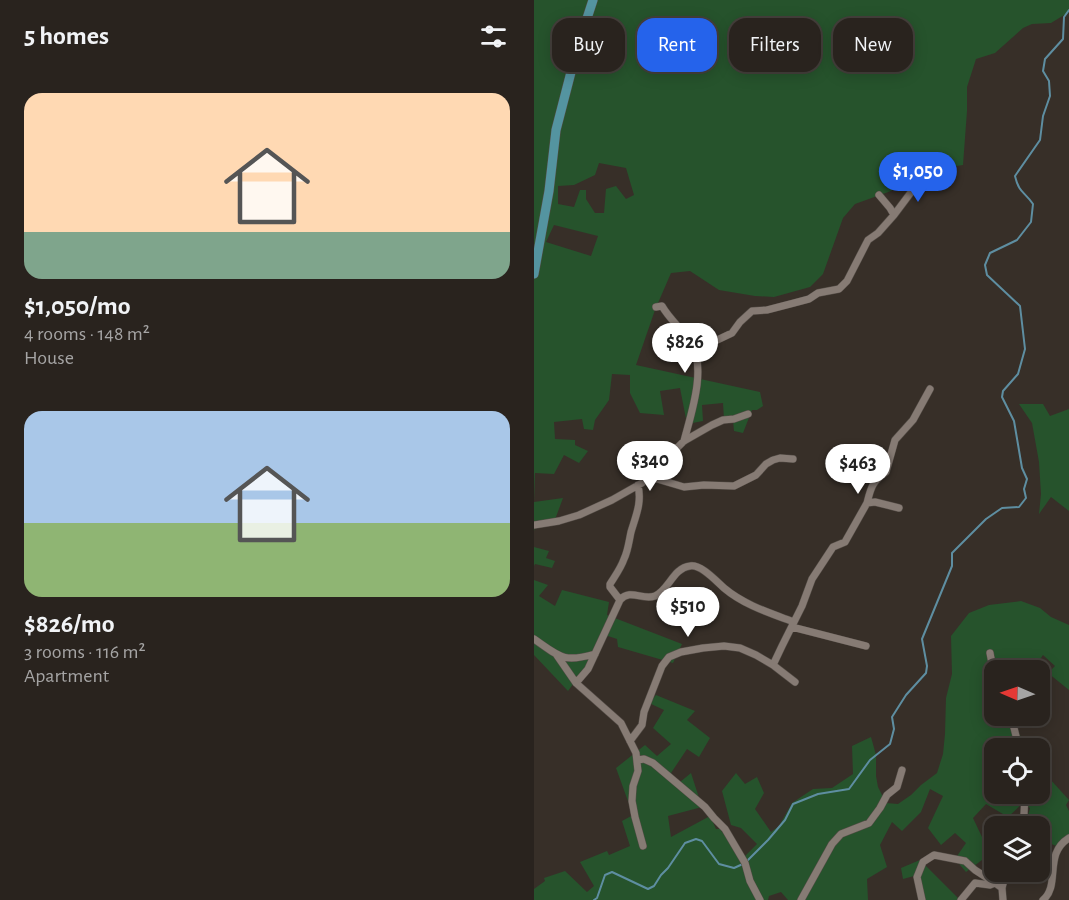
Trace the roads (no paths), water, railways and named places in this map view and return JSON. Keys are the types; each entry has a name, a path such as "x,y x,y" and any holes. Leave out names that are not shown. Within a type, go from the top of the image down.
{"main road":[{"path":"534,274 549,191 556,130 576,49 593,0"}],"street":[{"path":"694,351 732,333 752,311 767,310 809,299 818,293 838,289 847,281 868,240 878,233 912,191 918,186 937,182"},
{"path":"879,195 894,215"},
{"path":"656,306 662,306 692,345 697,358 698,373 684,441"},
{"path":"875,480 886,472 895,440 913,420 930,389"},
{"path":"534,525 559,521 612,500 638,485 684,441 723,420 748,414"},
{"path":"646,478 684,487 734,486 756,475 773,460 793,459"},
{"path":"773,665 802,606 812,579 833,547 844,542 867,503 875,480 875,463"},
{"path":"621,600 610,584 624,560 636,518 640,495 638,485"},
{"path":"867,503 874,502 899,508"},
{"path":"576,683 588,669 624,596 630,594 655,596 672,578 689,566 698,567 740,599 793,625 866,646"},
{"path":"534,639 556,654 569,659 595,654"},
{"path":"630,741 642,725 662,666 669,657 681,652 724,646 740,648 773,665 795,682"},
{"path":"990,653 991,660"},
{"path":"556,654 576,683 621,723 636,753 638,771 633,786 632,801 643,846"},
{"path":"638,760 644,759 653,763 705,807 725,829 745,863 750,881 760,900"},
{"path":"801,900 832,844 841,834 868,823 887,795 897,788 902,770"},
{"path":"1043,900 1049,894 1057,849 1069,838"},
{"path":"922,900 917,877 923,862 934,855 965,861 1002,888"},
{"path":"1003,900 1004,882"},
{"path":"961,900 975,883 990,885 995,883"}],"waterway":[{"path":"594,900 597,898 605,875 612,872 648,889 654,886 685,843 696,839 702,841 719,864 734,868 745,863 768,840 785,820 793,804 818,794 849,789 870,760 890,744 894,729 892,717 906,695 926,673 927,666 922,639 952,566 952,553 986,519 1002,508 1019,507 1026,498 1024,489 1027,479 1022,468 1014,421 1002,397 1003,391 1018,374 1025,349 1020,306 987,275 985,265 990,253 1017,240 1031,222 1033,204 1020,189 1015,176 1040,140 1043,116 1050,96 1049,81 1043,71 1045,59 1063,39 1064,17 1069,10"}]}
